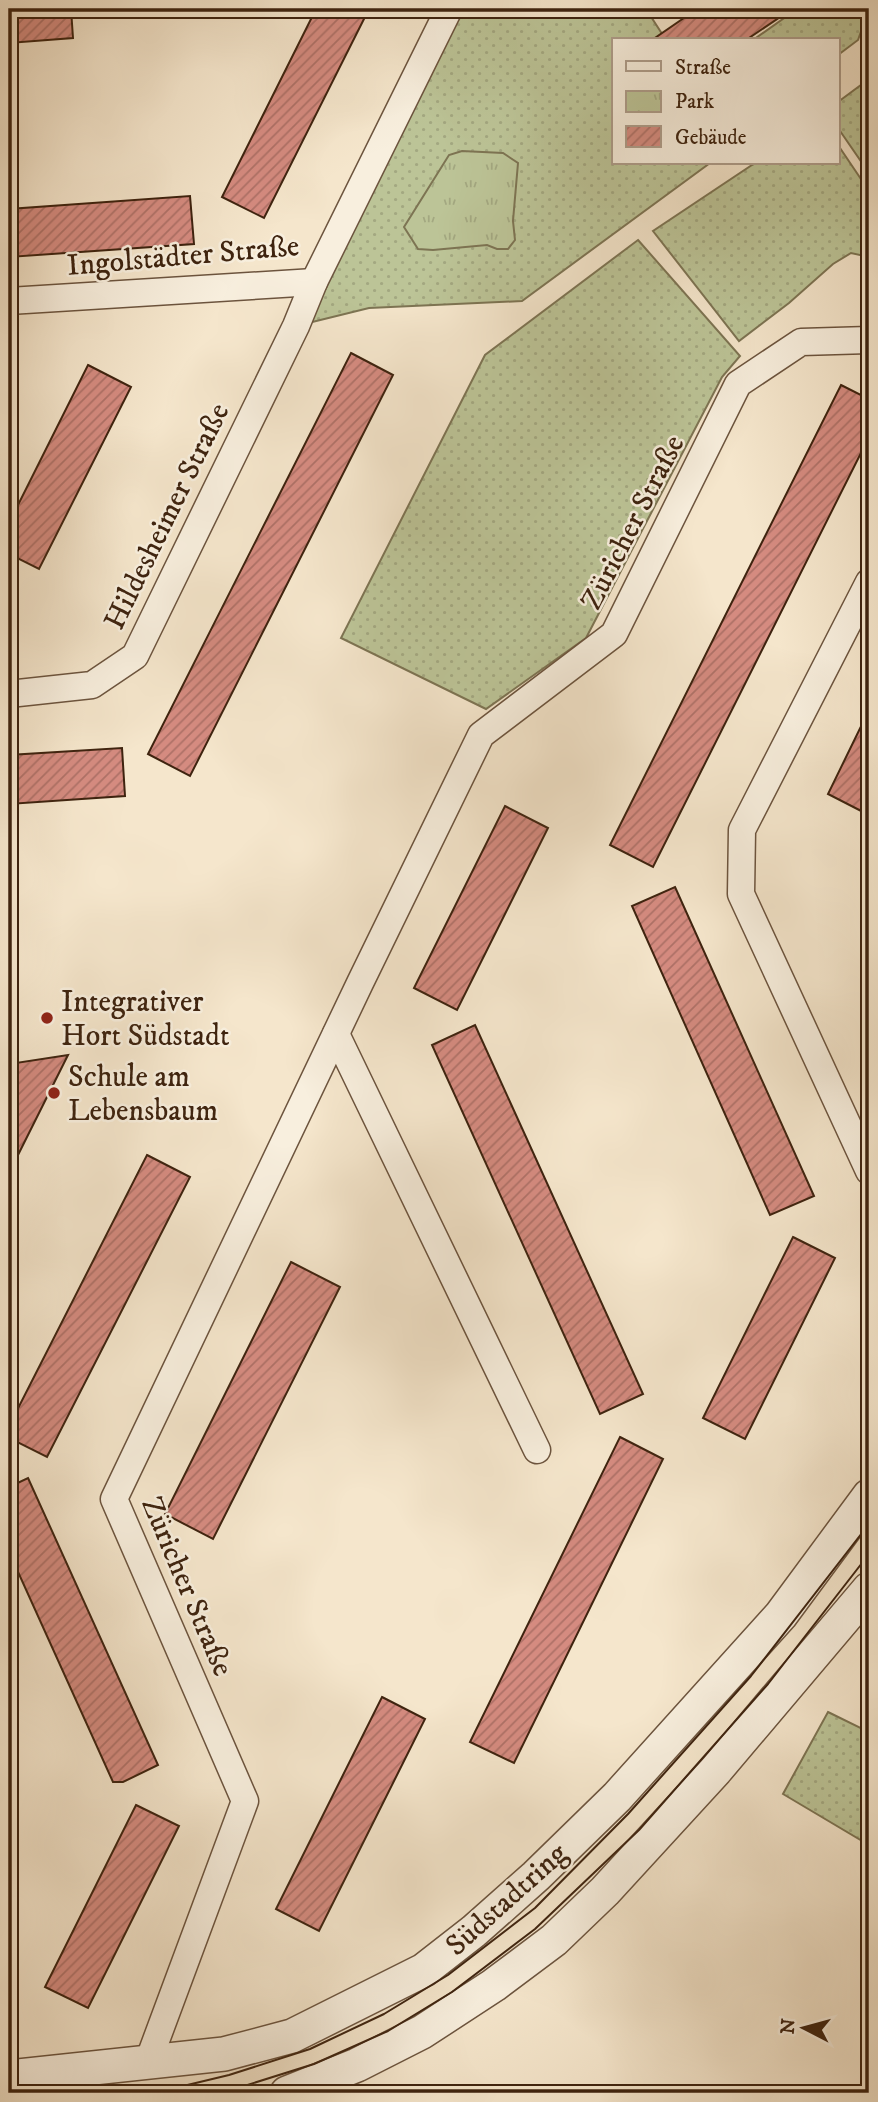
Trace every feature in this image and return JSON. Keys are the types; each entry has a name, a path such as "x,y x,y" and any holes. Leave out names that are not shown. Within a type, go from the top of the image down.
{"street":[{"name":"Ingolstädter Straße","path":"9,301 314,282 449,9"},
{"name":"Hildesheimer Straße","path":"9,694 92,685 135,656 296,327 314,282"},
{"name":"Züricher Straße","path":"148,2062 244,1801 114,1499 335,1034 481,735 614,634 738,384 801,342 869,340"},
{"path":"869,582 742,830 741,894 869,1171"},
{"path":"335,1034 537,1450"},
{"name":"Südstadtring","path":"9,2077 224,2054 292,2036 424,1970 474,1931 536,1876 617,1797 781,1615 869,1496"},
{"name":"Südstadtring","path":"287,2093 357,2065 422,2032 494,1985 554,1940 605,1891 716,1770 869,1589"}],"green space":[{"path":"449,9 646,9 665,38 612,38 612,164 709,164 522,301 369,308 296,326"},
{"path":"797,9 869,9 858,40 840,54 840,38 756,38"},
{"path":"869,79 869,173 840,131 840,101"},
{"path":"840,148 869,191 869,257 851,253 833,264 789,303 739,341 653,231 754,164 840,164"},
{"path":"462,151 503,153 518,163 513,221 515,240 508,249 487,245 418,249 404,227 449,155"},
{"path":"638,240 740,356 722,377 586,638 486,709 341,638 485,355"},
{"path":"828,1712 869,1732 869,1845 783,1794"}],"building":[{"path":"9,9 71,9 73,38 9,43"},
{"path":"316,9 369,9 264,218 222,197"},
{"path":"697,9 792,9 749,38 655,38"},
{"path":"190,196 194,244 9,257 9,209"},
{"path":"351,353 393,375 190,776 148,754"},
{"path":"88,365 131,387 39,569 9,554 9,523"},
{"path":"841,385 869,399 869,437 653,867 610,845"},
{"path":"869,710 869,815 828,794"},
{"path":"122,748 125,796 9,804 9,755"},
{"path":"505,806 548,828 457,1010 414,988"},
{"path":"675,887 814,1196 770,1215 632,906"},
{"path":"475,1025 643,1394 600,1414 432,1045"},
{"path":"68,1055 9,1173 9,1064"},
{"path":"147,1155 190,1177 47,1457 9,1438 9,1426"},
{"path":"793,1237 835,1258 745,1439 703,1418"},
{"path":"291,1262 340,1287 213,1539 165,1514"},
{"path":"620,1437 663,1459 514,1763 470,1742"},
{"path":"28,1478 158,1765 123,1782 113,1782 9,1552 9,1487"},
{"path":"382,1697 425,1719 319,1931 276,1909"},
{"path":"136,1805 179,1826 88,2008 45,1987"}],"tram line":[{"path":"115,2093 179,2087 229,2075 310,2049 384,2014 448,1975 535,1908 628,1814 751,1676 869,1524"},
{"path":"222,2093 314,2064 388,2031 452,1992 535,1929 639,1830 768,1684 869,1554"}],"place":[{"name":"Integrativer Hort Südstadt","path":"47,1018"},
{"name":"Schule am Lebensbaum","path":"54,1093"}]}
